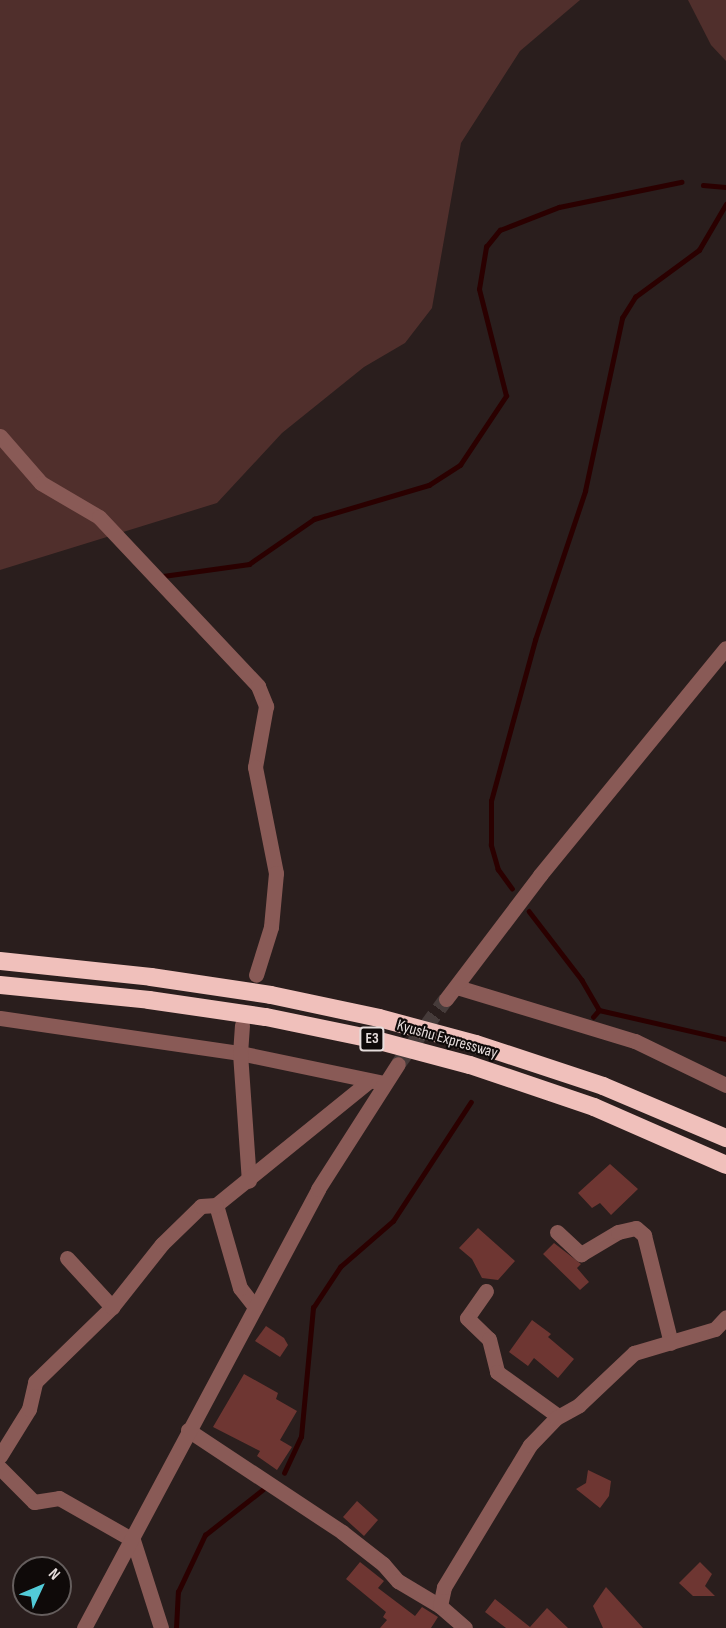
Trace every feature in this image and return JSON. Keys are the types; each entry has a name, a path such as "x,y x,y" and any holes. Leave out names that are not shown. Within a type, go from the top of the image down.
{"highway":[{"name":"Kyushu Expressway","path":"0,962 151,977 272,995 379,1018 476,1044 603,1086 726,1138"},
{"name":"Kyushu Expressway","path":"0,985 149,1000 266,1017 372,1039 470,1065 594,1107 726,1165"}],"street":[{"path":"0,436 41,483 99,517 258,686 266,706 255,767 276,873 271,927 256,975"},
{"path":"446,999 540,875 726,648"},
{"path":"457,987 635,1041 726,1085"},
{"path":"0,1018 240,1053 376,1082"},
{"path":"242,1026 240,1053 249,1181"},
{"path":"0,1455 29,1409 35,1382 112,1307 162,1244 201,1206 216,1205 398,1064"},
{"path":"84,1628 376,1082"},
{"path":"216,1205 240,1288 255,1307"},
{"path":"557,1232 581,1254 618,1232 636,1228 644,1235 670,1343"},
{"path":"67,1258 112,1307"},
{"path":"486,1291 467,1318 489,1339 497,1372 558,1416"},
{"path":"440,1606 444,1587 530,1445 558,1416 579,1405 634,1353 715,1329 726,1317"},
{"path":"188,1430 323,1519 383,1564 398,1581 440,1606 465,1628"},
{"path":"0,1468 34,1502 59,1498 133,1540 161,1628"}],"shaded area":[{"path":"0,0 580,0 520,51 461,143 432,308 405,343 364,367 282,433 217,503 0,570"},
{"path":"688,0 726,0 726,61 711,45"}],"building":[{"path":"610,1164 638,1189 611,1215 600,1203 592,1208 578,1193"},
{"path":"478,1228 515,1261 498,1280 482,1278 472,1259 459,1248"},
{"path":"554,1243 581,1264 577,1268 589,1282 580,1290 543,1254"},
{"path":"532,1320 551,1334 548,1337 574,1359 558,1378 534,1358 528,1366 509,1352"},
{"path":"266,1326 284,1338 288,1345 280,1357 255,1341"},
{"path":"244,1374 278,1393 276,1399 297,1411 280,1440 292,1447 277,1470 257,1456 260,1451 213,1427"},
{"path":"588,1470 611,1481 609,1496 600,1508 576,1489 586,1483"},
{"path":"357,1501 378,1520 364,1536 343,1517"},
{"path":"360,1562 384,1581 378,1588 415,1616 422,1607 438,1617 431,1628 380,1628 387,1620 383,1617 386,1612 346,1579"},
{"path":"700,1562 712,1574 705,1586 715,1596 693,1596 679,1583"},
{"path":"606,1587 643,1628 603,1628 593,1606"},
{"path":"495,1599 530,1627 547,1608 568,1628 506,1628 485,1612"}],"waterway":[{"path":"163,576 249,564 314,519 429,485 460,465 506,396 479,289 486,247 500,230 559,207 681,182"},
{"path":"703,185 726,187"},
{"path":"512,889 498,870 491,845 491,801 535,640 585,491 622,318 635,297 699,250 726,204"},
{"path":"529,911 582,980 599,1010 726,1039"},
{"path":"593,1017 599,1010"},
{"path":"284,1473 301,1437 313,1308 340,1267 393,1221 471,1102"},
{"path":"176,1628 178,1592 205,1535 266,1487"}],"tunnel":[{"path":"398,1064 446,999"}]}
